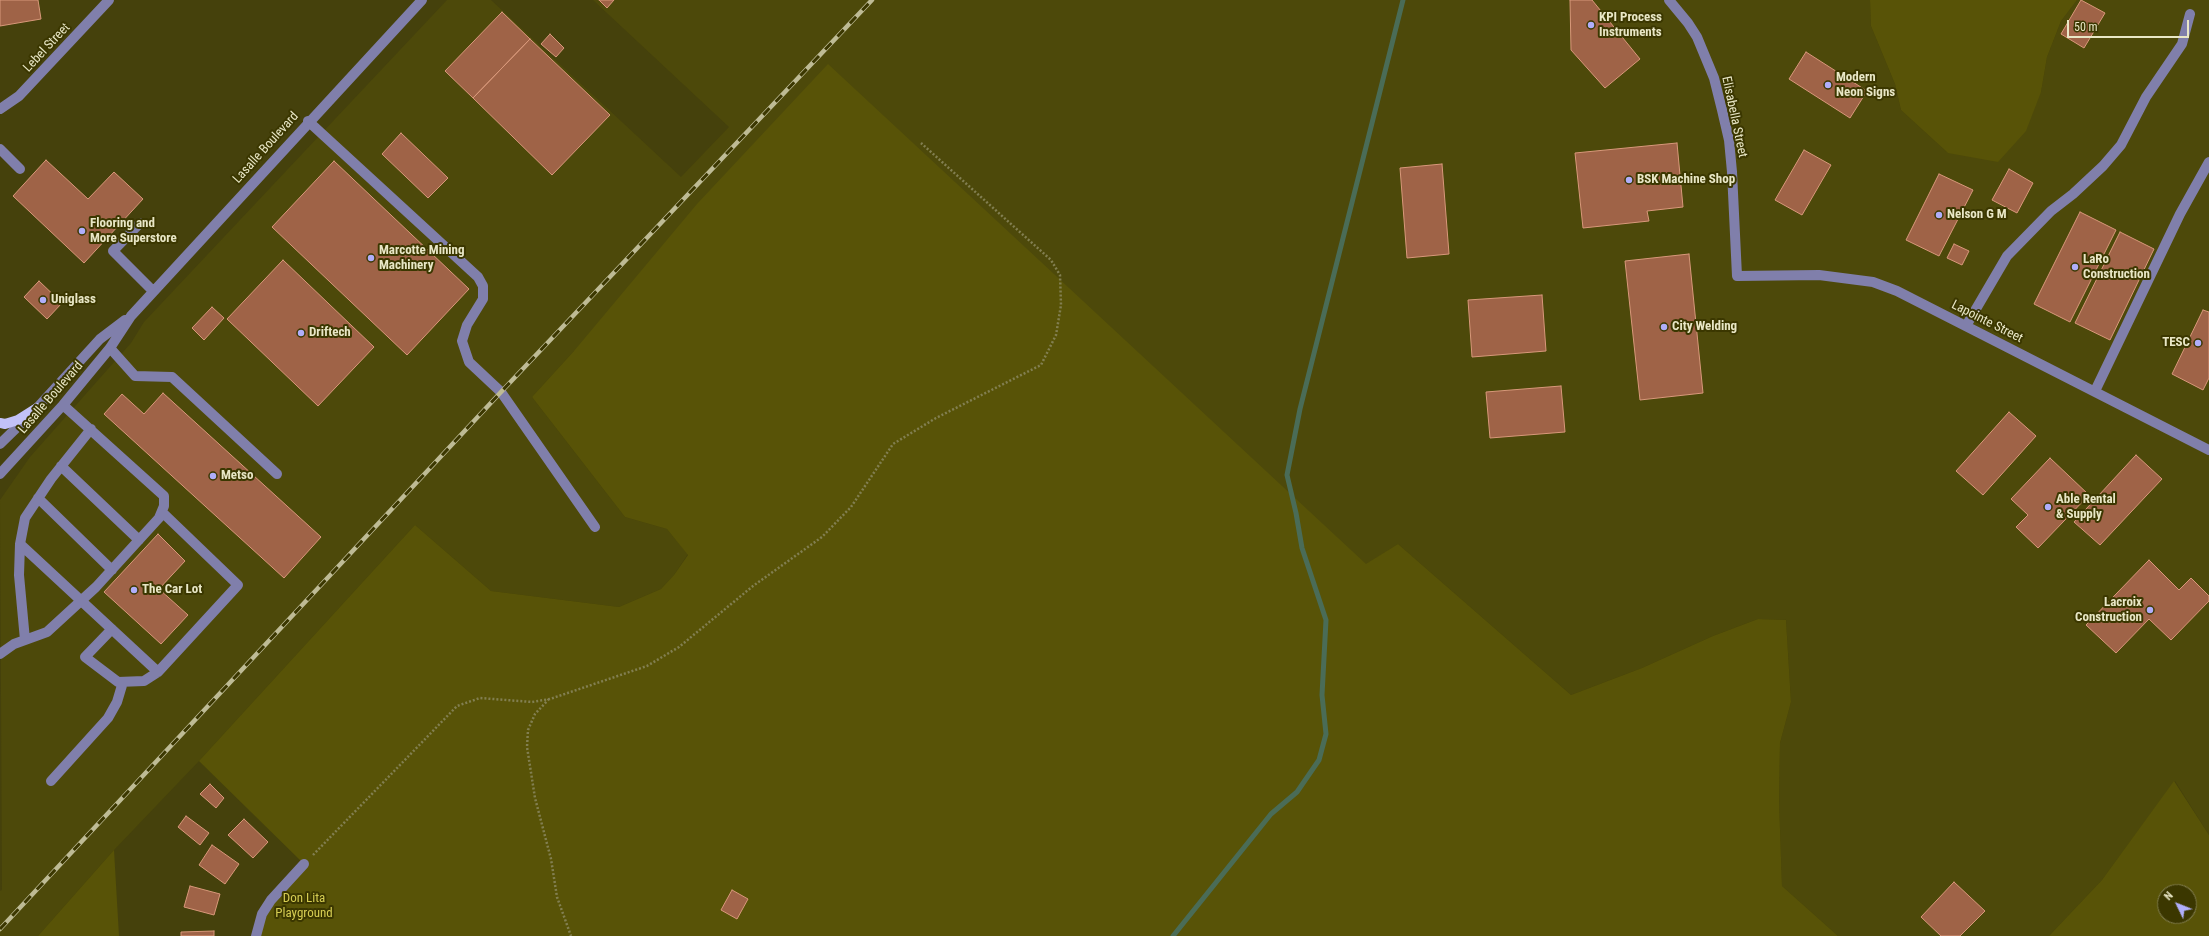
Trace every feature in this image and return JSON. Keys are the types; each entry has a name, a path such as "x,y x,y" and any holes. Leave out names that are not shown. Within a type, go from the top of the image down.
{"main road":[{"path":"0,423 5,424 18,420 37,408"}],"street":[{"name":"Lebel Street","path":"0,109 19,96 109,0"},
{"name":"Lasalle Boulevard","path":"0,474 63,405 110,348 131,316 308,121 422,0"},
{"name":"Elisabella Street","path":"1669,0 1688,23 1697,37 1714,78 1722,110 1729,140 1732,172 1737,276"},
{"path":"1966,326 2006,256 2051,211 2073,194 2103,166 2121,145 2146,97 2182,44 2190,14"},
{"path":"308,121 478,277 483,286 483,299 467,325 462,341 469,362 501,392 595,526"},
{"path":"0,149 20,169"},
{"path":"2095,391 2180,214 2209,162"},
{"path":"140,223 113,251 154,291"},
{"name":"Lapointe Street","path":"1737,276 1819,275 1873,282 1897,290 2209,450"},
{"name":"Lasalle Boulevard","path":"0,444 37,408 100,338 131,316"},
{"path":"110,348 135,376 172,377 277,474"},
{"path":"0,654 14,644 47,632 112,570 162,512 164,506 164,496 63,405"},
{"path":"26,640 19,575 20,544 25,518 61,466 90,429"},
{"path":"61,466 139,540"},
{"path":"38,498 112,570"},
{"path":"112,629 85,657 118,682 144,681 158,672 238,585 162,512"},
{"path":"20,544 158,672"},
{"path":"51,781 108,718 118,702 123,682"},
{"path":"256,936 262,914 271,900 304,864"}],"path":[{"path":"304,864 457,706 480,698 532,702 550,699 647,666 679,647 753,586 822,537 851,507 893,444 936,418 1041,365 1056,335 1061,305 1060,274 1051,260 921,143"},
{"path":"550,699 535,714 528,730 527,747 535,798 551,859 557,897 570,936"}],"shaded area":[{"path":"447,0 491,0 681,177 729,127 593,0 1870,0 1871,26 1895,84 1901,110 1948,153 2041,92 2047,57 2061,21 2077,0 2209,0 2209,835 2175,781 2102,880 2049,936 1838,936 1782,886 1779,801 1780,743 1791,702 1786,620 1758,619 1713,636 1642,668 1571,695 1398,544 1366,565 574,351 532,397 625,517 667,529 688,554 674,575 661,589 619,607 491,591 415,525 199,761 114,850 38,936 0,936 0,891 2,890 0,500 30,457 131,343 144,322"}],"green space":[{"path":"1870,0 2077,0 2061,21 2047,57 2041,92 2026,131 1998,162 1948,153 1901,110 1895,84 1871,26"},
{"name":"Don Lita Playground","path":"828,64 1366,564 1398,544 1571,695 1642,668 1713,636 1758,619 1786,620 1791,702 1780,743 1779,801 1782,886 1838,936 255,936 255,928 303,863 199,761 415,525 491,591 619,607 661,589 674,575 688,555 667,529 625,517 532,397 574,351 697,204"},
{"path":"2174,781 2209,835 2209,936 2049,936 2102,880"},
{"path":"114,850 119,936 38,936"}],"building":[{"path":"0,0 38,0 41,19 0,26"},
{"path":"599,0 614,0 607,8"},
{"name":"KPI Process Instruments","path":"1570,0 1592,0 1640,59 1605,88 1571,50"},
{"path":"2081,0 2105,13 2084,48 2061,34"},
{"path":"502,12 530,39 473,98 445,71"},
{"path":"550,34 564,48 556,57 541,44"},
{"path":"530,39 610,115 552,175 473,98"},
{"name":"Modern Neon Signs","path":"1806,52 1867,91 1850,118 1789,79"},
{"path":"401,133 448,178 428,198 382,154"},
{"name":"BSK Machine Shop","path":"1677,143 1683,207 1647,211 1649,221 1583,228 1575,153"},
{"path":"1804,150 1831,165 1802,215 1775,200"},
{"name":"Flooring and More Superstore","path":"46,160 88,199 114,172 143,199 84,263 13,196"},
{"name":"Marcotte Mining Machinery","path":"334,161 469,289 407,355 272,227"},
{"path":"1442,164 1449,254 1407,258 1400,168"},
{"path":"2009,169 2033,183 2017,213 1992,200"},
{"name":"Nelson G M","path":"1939,174 1973,190 1939,256 1906,240"},
{"name":"LaRo Construction","path":"2080,212 2116,230 2070,322 2034,304"},
{"path":"2120,232 2154,249 2110,340 2075,323"},
{"path":"1954,244 1969,251 1962,265 1947,258"},
{"name":"City Welding","path":"1689,254 1703,393 1640,400 1625,261"},
{"name":"Driftech","path":"283,260 374,347 318,406 227,319"},
{"name":"Uniglass","path":"39,281 62,303 47,319 24,297"},
{"path":"1542,295 1546,351 1472,357 1468,300"},
{"path":"212,307 224,318 204,340 192,328"},
{"name":"TESC","path":"2203,310 2209,312 2209,378 2203,390 2172,374"},
{"path":"1561,386 1565,432 1490,438 1486,392"},
{"name":"Metso","path":"163,393 321,537 284,578 104,414 122,394 144,414"},
{"path":"2009,412 2036,436 1983,495 1956,471"},
{"path":"2136,455 2162,479 2100,545 2074,522"},
{"name":"Able Rental & Supply","path":"2050,458 2089,495 2038,548 2016,527 2028,515 2011,499"},
{"name":"The Car Lot","path":"158,534 185,561 159,589 188,615 161,644 104,592"},
{"name":"Lacroix Construction","path":"2149,560 2179,590 2191,578 2209,596 2209,601 2171,640 2149,619 2116,653 2086,625"},
{"path":"210,784 224,798 216,808 200,794"},
{"path":"186,816 209,833 200,845 178,827"},
{"path":"244,819 268,842 253,858 228,835"},
{"path":"212,845 239,864 225,884 199,865"},
{"path":"1954,882 1985,911 1960,936 1941,936 1921,917"},
{"path":"190,886 220,894 214,915 184,907"},
{"path":"732,890 748,899 737,919 721,910"},
{"path":"214,931 214,936 181,936 181,932"}],"waterway":[{"path":"1173,936 1271,814 1297,792 1319,760 1326,734 1322,695 1326,620 1302,548 1287,475 1300,409 1403,0"}],"railway":[{"path":"0,929 501,392 872,0"}],"place":[{"name":"KPI Process Instruments","path":"1591,25"},
{"name":"Modern Neon Signs","path":"1828,85"},
{"name":"BSK Machine Shop","path":"1629,180"},
{"name":"Nelson G M","path":"1939,215"},
{"name":"Flooring and More Superstore","path":"82,231"},
{"name":"Marcotte Mining Machinery","path":"371,258"},
{"name":"LaRo Construction","path":"2075,267"},
{"name":"Uniglass","path":"43,300"},
{"name":"City Welding","path":"1664,327"},
{"name":"Driftech","path":"301,333"},
{"name":"TESC","path":"2198,343"},
{"name":"Metso","path":"213,476"},
{"name":"Able Rental & Supply","path":"2048,507"},
{"name":"The Car Lot","path":"134,590"},
{"name":"Lacroix Construction","path":"2150,610"}]}
